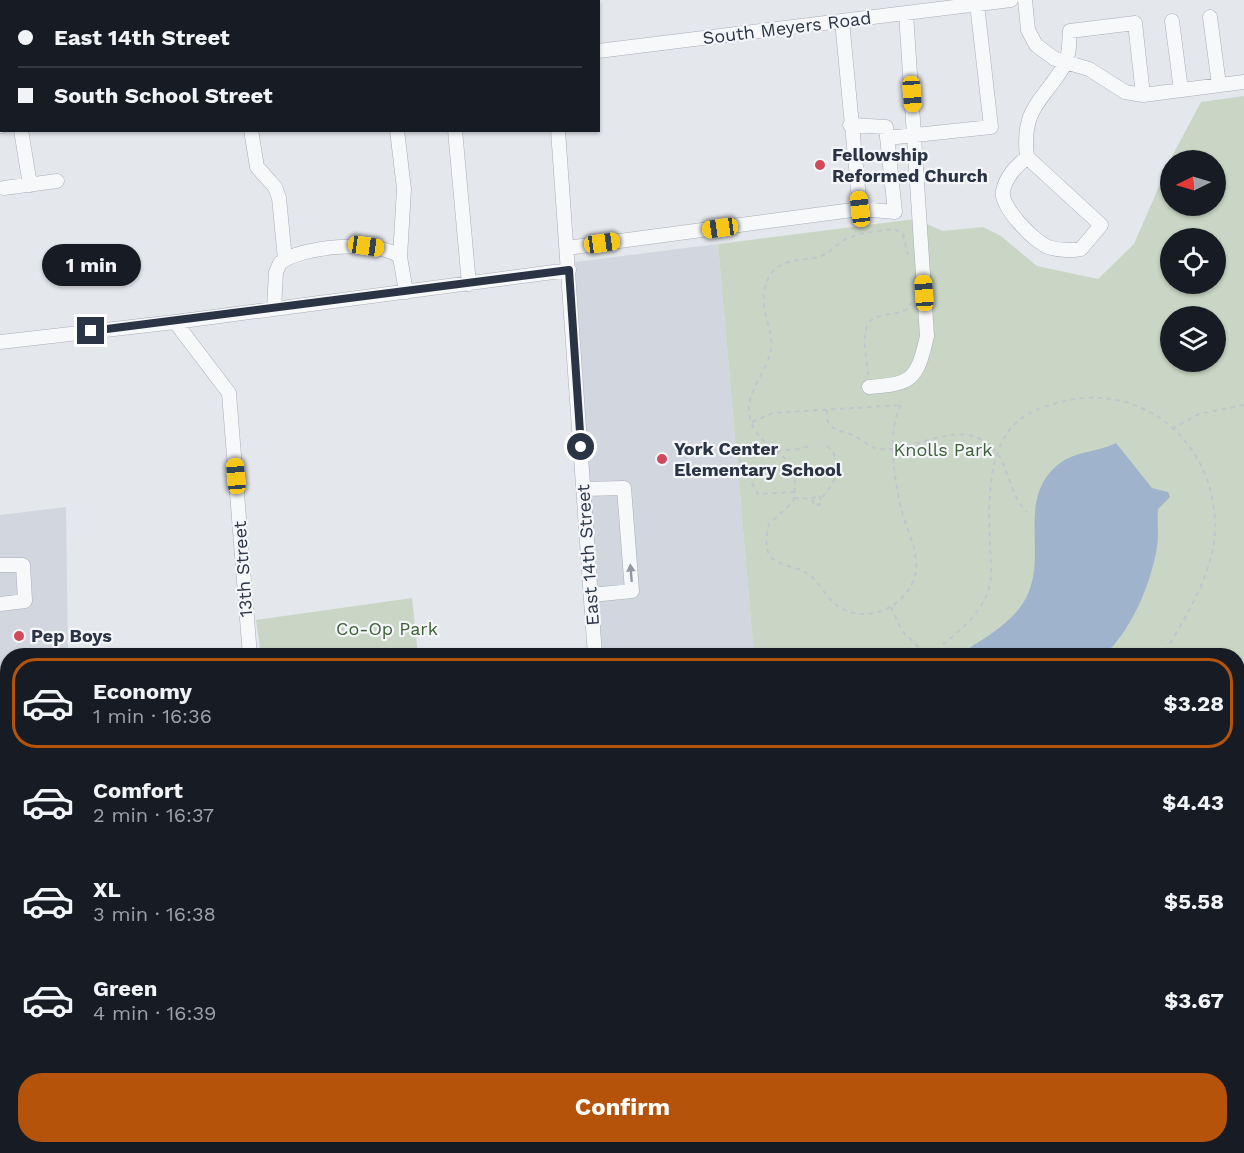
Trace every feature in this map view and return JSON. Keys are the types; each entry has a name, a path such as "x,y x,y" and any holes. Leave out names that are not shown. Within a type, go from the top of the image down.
{"street":[{"name":"South Meyers Road","path":"600,51 1011,0"},
{"path":"1025,0 1028,30 1036,45 1055,59 1089,69 1125,92 1143,95 1244,82"},
{"path":"887,138 991,127 977,4"},
{"path":"869,387 898,385 907,382 914,374 927,336 906,13"},
{"path":"1210,17 1219,86"},
{"path":"842,21 852,109 850,125 860,209"},
{"path":"1172,21 1181,90"},
{"path":"1027,157 1009,174 1002,193 1007,210 1045,246 1064,251 1081,249 1101,225 1027,157 1025,143 1033,108 1066,62 1070,31 1135,23 1143,95"},
{"path":"567,248 860,209 895,212 886,127 850,125"},
{"path":"21,132 30,185"},
{"path":"251,132 257,167 275,187 279,198 285,259"},
{"path":"397,132 404,189 400,257 406,292"},
{"path":"455,132 469,284"},
{"name":"East 14th Street","path":"558,132 594,648"},
{"path":"4,188 57,181"},
{"path":"274,309 276,272 280,263 285,259 335,248 366,246 392,250 400,257"},
{"path":"0,342 175,322 569,270"},
{"name":"13th Street","path":"175,322 229,393 249,648"},
{"path":"584,489 624,488 632,591 591,595"},
{"path":"0,565 23,565 25,601 0,603"}],"path":[{"path":"752,422 773,413 902,405 894,432 894,448 900,504 916,562 912,584 899,602 891,607 864,615 843,609 809,575 783,566 772,557 767,545 769,524 793,502 795,492 793,470 788,458 759,436 752,422 748,407 770,355 772,342 764,302 765,289 773,273 789,260 823,255 844,240 877,231 895,229 903,234 908,255"},
{"path":"869,387 867,325 874,318 903,311 910,307 912,301"},
{"path":"937,648 971,619 988,593 991,574 990,523 996,456 1002,441 1019,420 1035,411 1054,403 1092,396 1127,402 1150,413 1172,429 1194,449 1200,459 1213,497 1215,527 1205,575 1166,648"},
{"path":"1172,429 1199,414 1244,405"},
{"path":"827,410 828,423 834,430 852,434 878,449 965,434 978,438 998,451 1019,504 1027,512"},
{"path":"777,451 792,447 803,449 812,444"},
{"path":"811,498 815,506 819,505 836,475 835,456 826,446"},
{"path":"732,454 738,457 758,494 795,492"},
{"path":"794,498 822,497"},
{"path":"891,607 902,631 920,648"}],"shaded area":[{"name":"York Center Elementary School","path":"718,244 753,648 601,648 575,262"},
{"path":"66,507 68,648 0,648 0,515"}],"green space":[{"name":"Knolls Park","path":"1244,96 1244,648 753,648 718,244 915,219 943,231 983,227 1001,236 1037,266 1098,279 1134,244 1160,184 1160,216 1226,216 1226,150 1175,150 1201,102"},
{"name":"Co-Op Park","path":"412,598 417,648 260,648 256,620"}],"water":[{"path":"1116,443 1152,488 1168,492 1170,497 1158,509 1158,542 1150,576 1139,605 1123,633 1111,648 969,648 1006,623 1027,596 1033,579 1035,562 1035,509 1039,493 1047,477 1067,459"}],"place":[{"name":"Fellowship Reformed Church","path":"820,165"},
{"name":"York Center Elementary School","path":"662,459"},
{"name":"Pep Boys","path":"19,636"}],"route":[{"path":"91,331 569,270 581,447"}]}
